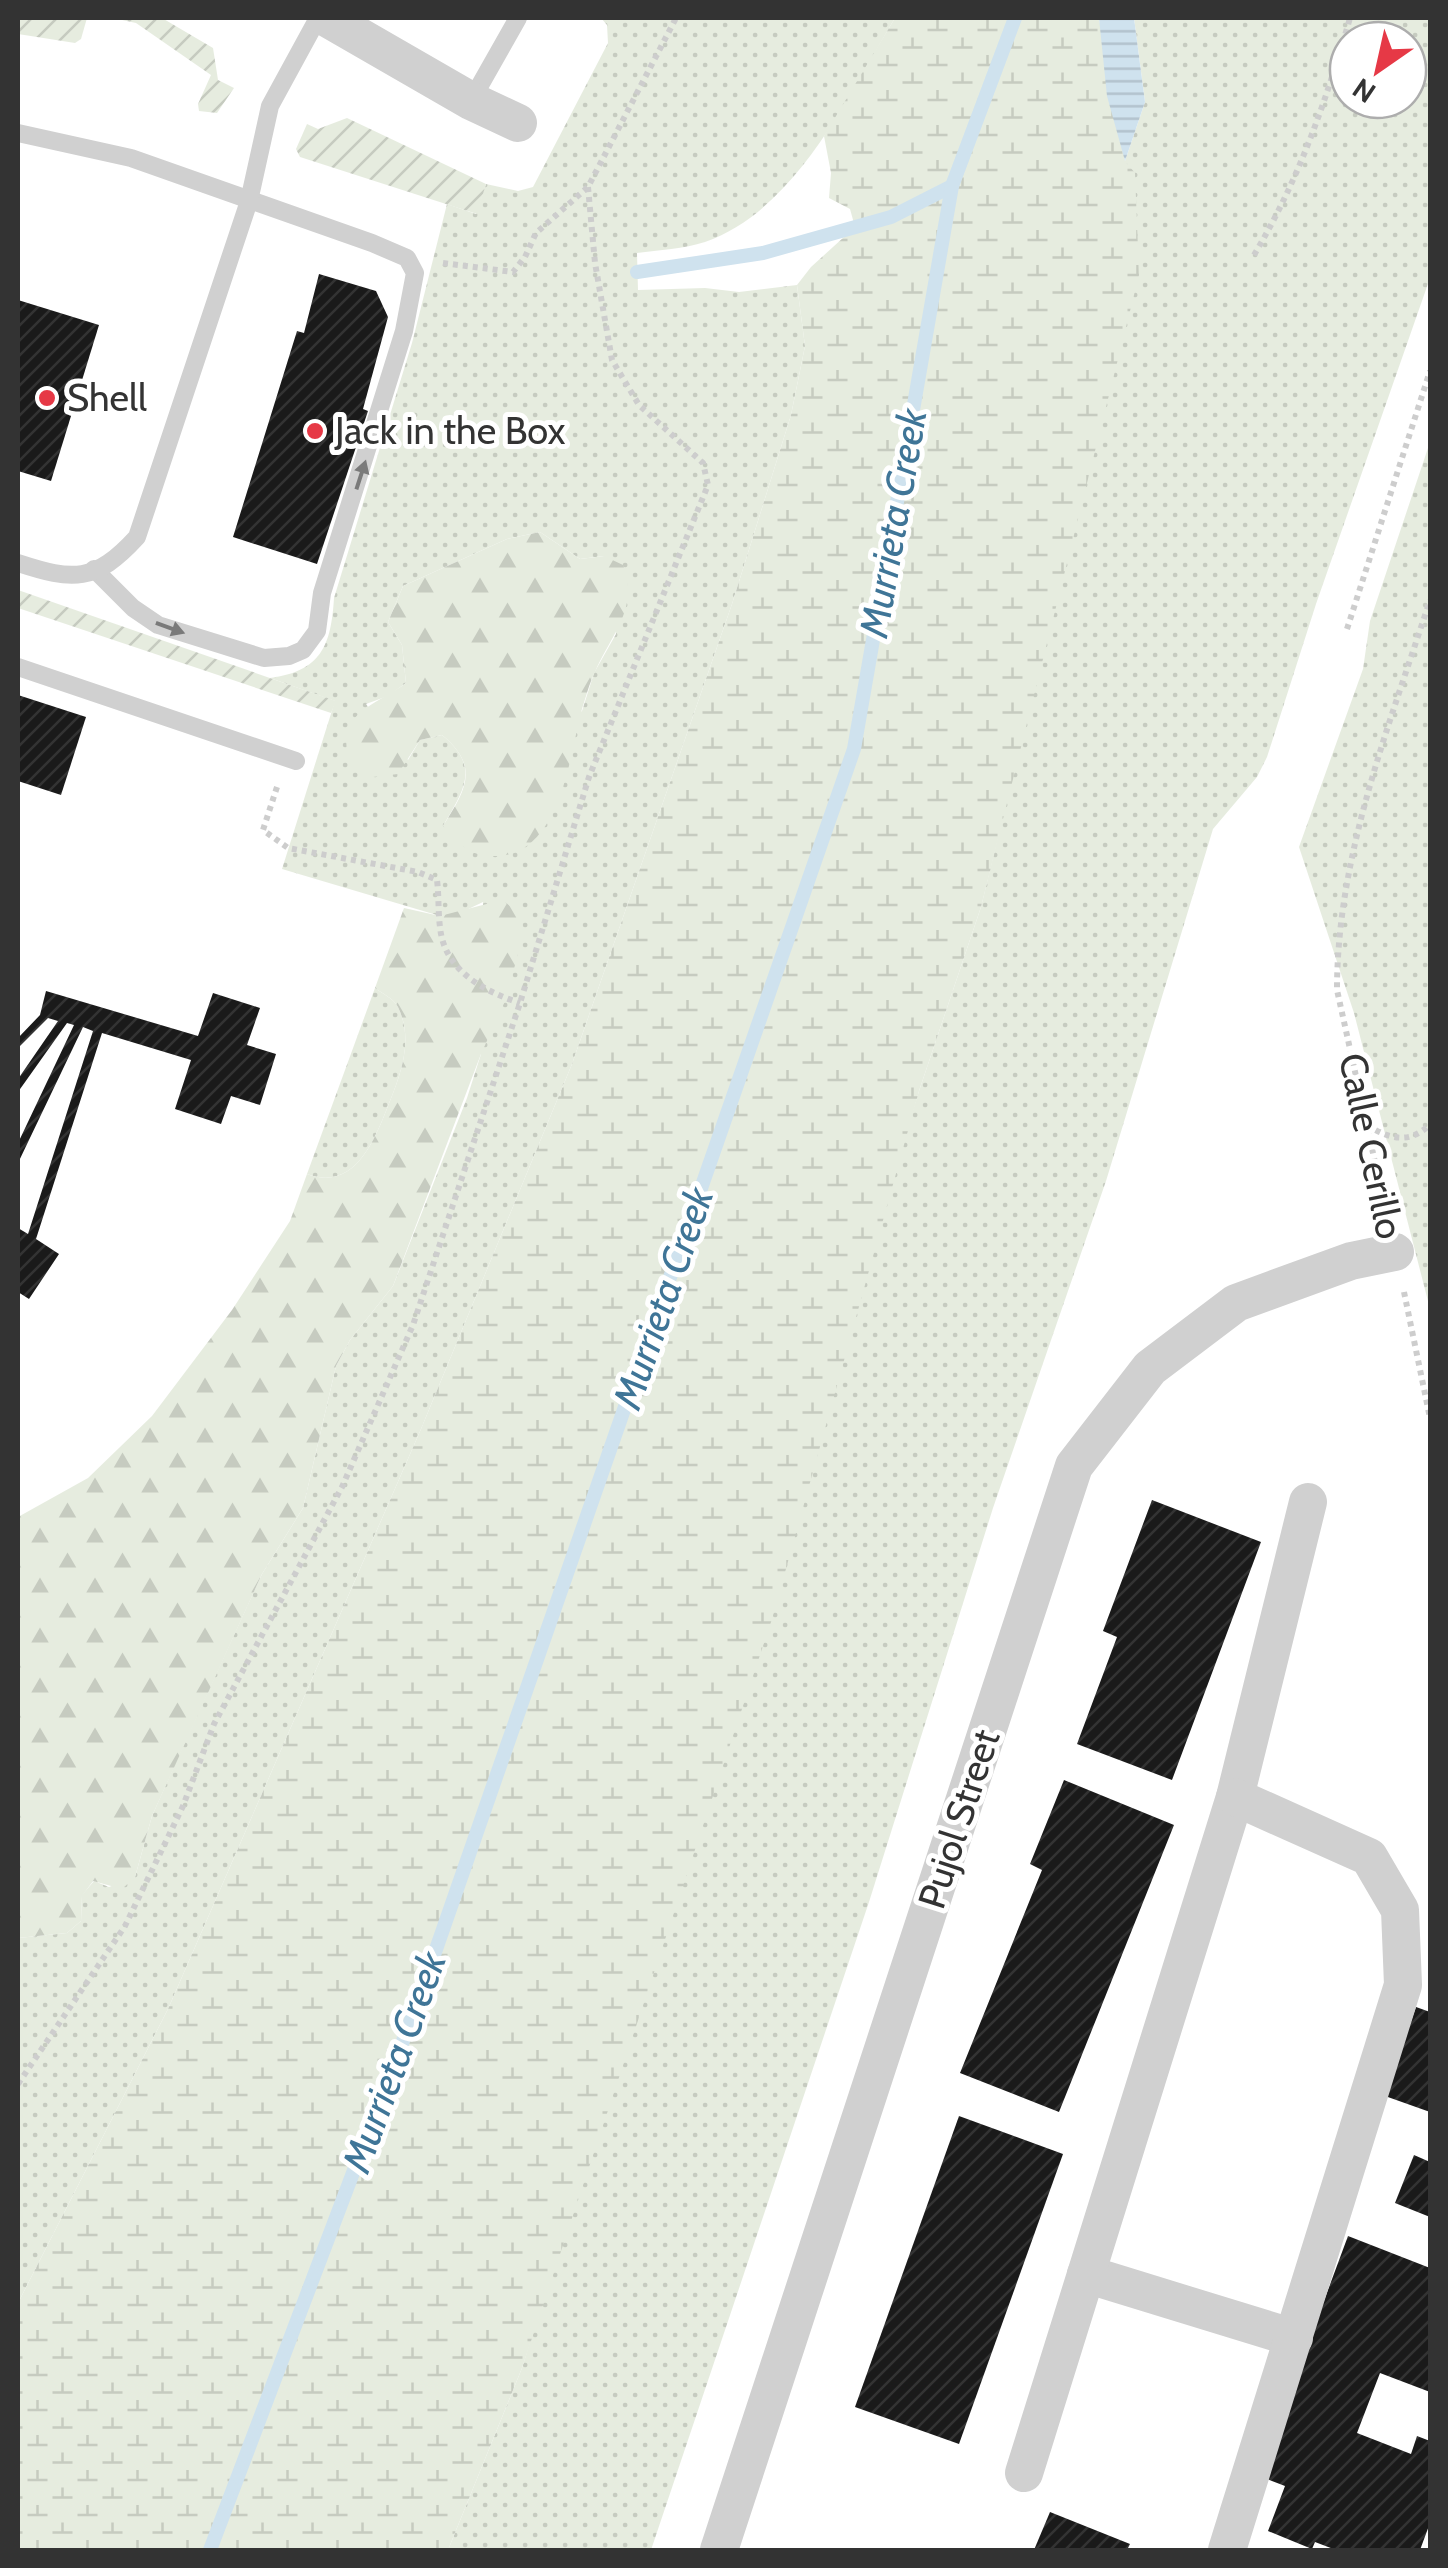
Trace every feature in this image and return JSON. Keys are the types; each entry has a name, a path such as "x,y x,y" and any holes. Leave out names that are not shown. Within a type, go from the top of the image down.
{"street":[{"path":"326,18 518,123"},
{"name":"Pujol Street","path":"719,2550 1074,1466 1150,1368 1236,1303 1351,1261 1394,1252"},
{"path":"1024,2473 1235,1796 1308,1502"},
{"path":"1227,2550 1403,1985 1400,1910 1369,1857 1235,1796"},
{"path":"1086,2274 1294,2338"}],"lane":[{"path":"18,562 74,577 118,557 137,537 249,201 270,106 318,18"},
{"path":"471,100 518,18"},
{"path":"18,132 131,158 372,242 407,258 415,274 404,332 322,593 317,631 304,650 264,658 158,624 133,608 94,570"},
{"path":"18,667 292,759"}],"path":[{"path":"407,258 513,272 536,233 588,187 676,18"},
{"path":"1254,255 1283,206 1300,166 1326,100 1350,18"},
{"path":"18,2084 125,1926 183,1806 214,1724 342,1487 413,1325 520,1004 589,777 708,485 703,463 639,405 612,360 594,263 588,187"},
{"path":"1347,629 1430,370"},
{"name":"Calle Cerillo","path":"1430,600 1355,842 1340,924 1337,990 1430,1418"},
{"path":"292,759 263,830 288,848 418,872 437,880 440,931 450,958 465,976 495,995 520,1004"},
{"path":"1367,1124 1387,1138 1402,1138 1413,1136 1430,1124"}],"green space":[{"path":"18,18 87,18 81,39 75,43 18,34"},
{"path":"113,18 162,18 213,48 218,80 234,88 217,113 199,111 198,104 211,75 136,23"},
{"path":"601,18 895,18 816,147 793,178 766,204 737,226 705,242 637,253 638,290 705,288 739,292 797,285 805,346 791,415 732,604 572,1064 421,1429 168,2009 18,2303 18,1938 67,1933 81,1921 82,1895 94,1881 109,1887 135,1877 152,1816 184,1744 262,1574 303,1508 336,1366 350,1340 393,1286 481,1054 483,902 460,913 440,916 282,869 335,701 270,678 301,669 312,662 326,643 334,598 412,343 447,204 476,214 486,184 518,191 533,187 608,43 607,25","holes":["540,532 580,559 604,556 616,634 594,673 582,711 443,826 462,790 462,758 442,735 420,740 408,760 366,704 388,696 406,683 402,645 388,622 403,586 507,539"]},
{"path":"895,18 1099,18 1125,161 1135,173 1139,275 981,907 919,1091 772,1619 522,2368 448,2550 18,2550 18,2303 168,2009 421,1429 572,1064 732,604 791,415 805,346 797,285 855,227 850,209 829,198 831,173 824,136"},
{"path":"1134,18 1430,18 1430,278 1267,757 1257,777 1213,829 1106,1181 993,1508 869,1902 651,2550 448,2550 522,2368 919,1091 981,907 1031,700 1125,161 1145,102"},
{"path":"347,118 486,184 477,214 300,157 296,149 307,124 318,129"},
{"path":"1430,442 1430,1309 1354,1013 1299,847 1363,669 1370,621"},
{"path":"540,532 580,559 604,556 623,565 626,608 589,686 566,777 548,823 534,840 516,852 477,854 443,826 463,790 465,769 462,758 442,735 420,740 398,774 373,777 352,768 347,735 358,714 406,683 402,645 388,622 403,586 507,539"},
{"path":"18,590 336,701 331,713 18,608"},
{"path":"502,900 519,913 524,931 506,999 481,1054 393,1286 350,1340 336,1366 303,1508 262,1574 152,1816 135,1877 122,1889 93,1881 82,1896 81,1921 67,1933 18,1938 18,1517 88,1478 152,1416 232,1310 290,1221 307,1174 336,1176 348,1171 367,1151 396,1086 405,1047 398,1007 375,988 404,908 440,916"},
{"path":"375,988 396,1004 403,1020 405,1047 396,1086 374,1138 358,1162 336,1176 307,1174"}],"water":[{"path":"1099,18 1134,18 1145,102 1125,161 1107,96"}],"building":[{"name":"Jack in the Box","path":"319,274 376,291 388,317 363,409 368,411 317,564 233,537 297,331 304,333"},
{"name":"Shell","path":"18,300 99,325 51,481 18,471"},
{"path":"18,695 86,717 61,795 18,781"},
{"path":"46,991 198,1036 213,993 260,1008 247,1045 276,1054 260,1105 231,1096 221,1124 175,1109 191,1060 102,1033 36,1239 59,1254 29,1299 18,1292 18,1228 28,1234 93,1031 83,1027 18,1163 18,1143 74,1025 67,1023 18,1092 18,1079 58,1021 48,1018 18,1048 18,1038 40,1015"},
{"path":"1152,1500 1261,1542 1172,1780 1077,1744 1117,1637 1103,1631"},
{"path":"1064,1780 1174,1825 1059,2112 960,2073 1042,1870 1030,1864"},
{"path":"1416,2007 1430,2012 1430,2112 1385,2096"},
{"path":"959,2116 1063,2154 959,2444 855,2407"},
{"path":"1414,2155 1430,2162 1430,2217 1395,2203"},
{"path":"1348,2236 1430,2268 1430,2392 1380,2373 1357,2433 1411,2454 1417,2436 1430,2441 1430,2523 1420,2550 1336,2550 1315,2542 1312,2549 1268,2531 1285,2486 1259,2476"},
{"path":"1050,2512 1130,2544 1127,2550 1034,2550"}],"waterway":[{"name":"Murrieta Creek","path":"210,2550 417,2004 854,749 952,186 1015,18"},
{"path":"637,272 763,253 891,217 952,186"}],"place":[{"name":"Shell","path":"47,398"},
{"name":"Jack in the Box","path":"315,431"}]}
